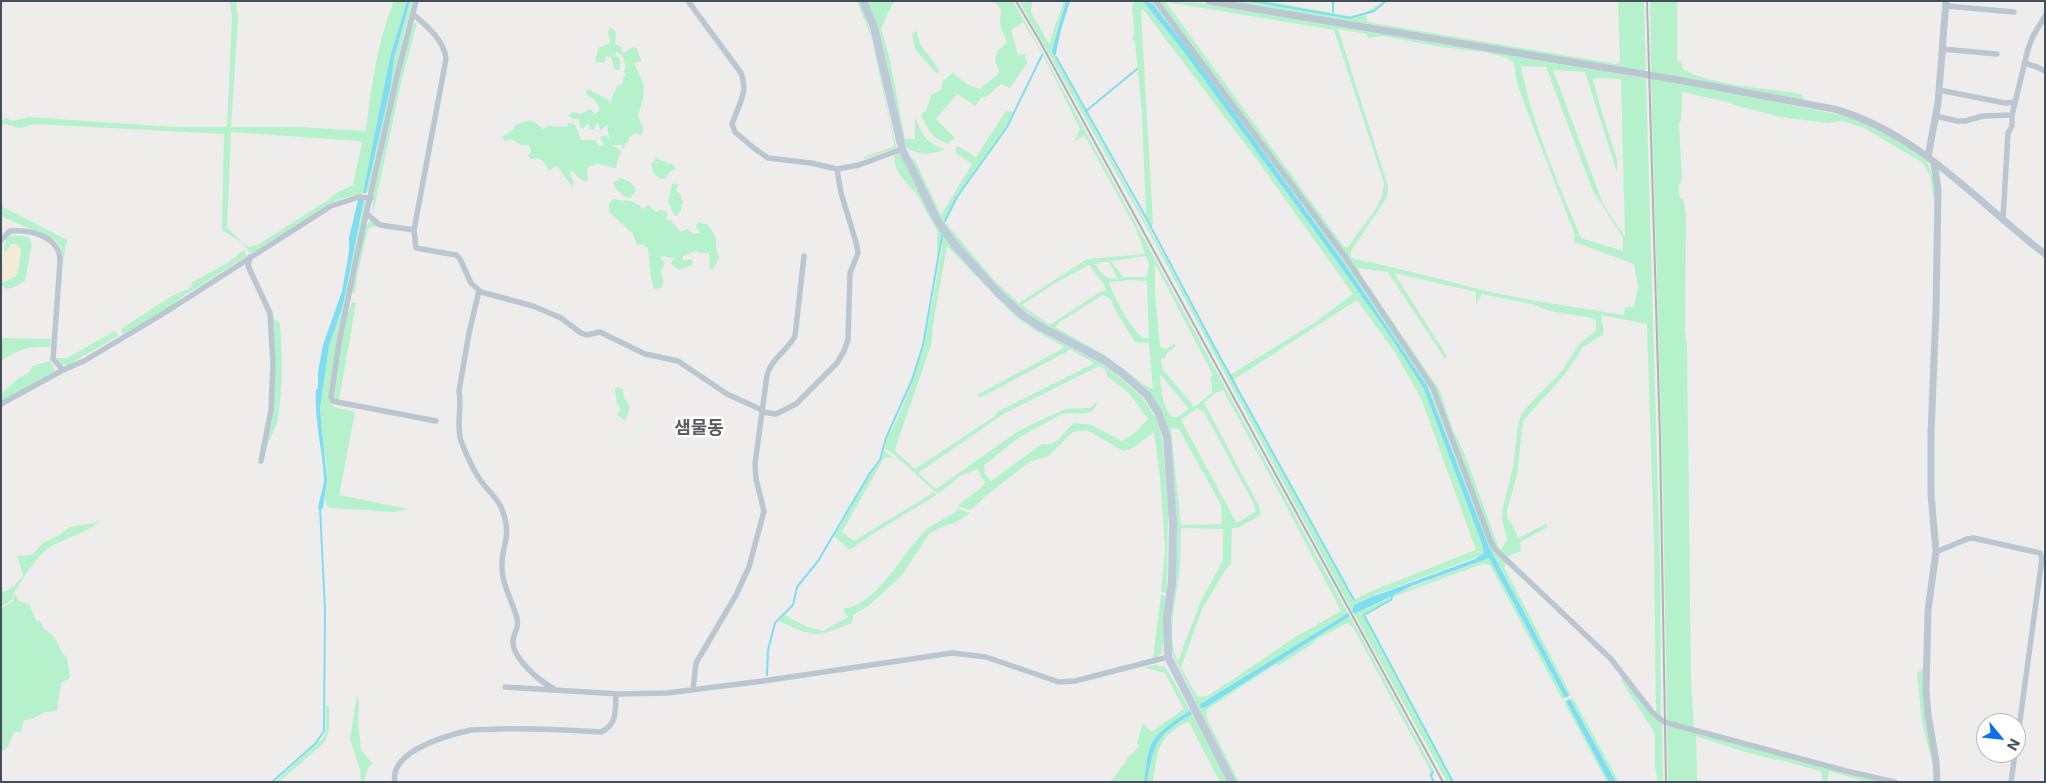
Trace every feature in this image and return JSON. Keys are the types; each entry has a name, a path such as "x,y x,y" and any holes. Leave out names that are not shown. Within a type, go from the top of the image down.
{"main road":[{"path":"863,1 874,27 902,149 937,220 954,244 999,294 1024,316 1039,326 1102,359 1122,373 1147,395 1158,412 1167,437 1173,524 1172,582 1167,617 1168,657 1232,782"}],"street":[{"path":"416,1 365,197 367,214 339,343 331,396 333,401 337,402 436,421"},
{"path":"688,1 743,78 744,91 732,124 735,132 768,158 811,163 837,169 859,165 902,149"},
{"path":"1156,1 1346,258 1433,388 1494,548 1611,660 1652,712 1664,722 1846,771 1895,782"},
{"path":"1208,1 1684,81 1834,109 1856,115 1877,124 1931,160 2044,251"},
{"path":"1937,782 1926,691 1928,610 1936,552 1931,494 1938,190 1931,160 1946,4 2014,12"},
{"path":"413,14 432,30 446,54 414,230 416,248 456,255 479,291 533,306 561,318 581,334 587,335 600,332 645,354 678,361 727,394 762,411 776,414 796,404 837,363 848,340 850,273 858,253 841,193 837,169"},
{"path":"2003,218 2006,147 2012,115 2024,63 2033,36 2045,16"},
{"path":"1942,49 1997,54"},
{"path":"2024,63 2045,71"},
{"path":"1939,90 2005,102 2015,102"},
{"path":"1936,116 1965,121 1983,116 2012,115"},
{"path":"1,404 63,370 84,361 161,315 331,206 365,197"},
{"path":"367,214 380,225 414,230"},
{"path":"1,240 10,231 20,230 48,238 59,249 60,262 53,359 63,370"},
{"path":"693,690 696,663 736,595 746,574 764,512 756,479 755,464 762,411 769,368 772,361 791,344 795,336 804,256"},
{"path":"250,257 248,266 271,320 274,364 272,410 261,461"},
{"path":"479,291 469,333 459,392 461,440 481,481 496,496 505,519 508,537 502,570 505,586 519,624 513,640 516,651 534,677 557,690"},
{"path":"1936,552 1967,539 1983,540 2040,553 2043,577 2022,713"},
{"path":"505,687 616,694 667,693 952,653 986,657 1059,682 1075,681 1168,657"},
{"path":"395,782 394,776 400,762 414,749 472,730 526,728 602,732 610,728 615,720 616,694"},
{"path":"2011,782 2014,763"}],"green space":[{"path":"230,1 236,1 238,19 231,127 300,127 366,131 376,65 388,17 394,1 407,1 390,57 363,193 337,200 326,206 253,253 249,252 243,243 222,230 224,134 34,124 20,128 5,124 1,126 1,120 7,118 11,121 29,117 174,127 227,127 232,19","holes":["231,132 359,141 362,143 353,185 338,192 259,244 248,247 227,228"]},
{"path":"410,1 413,1 403,38 375,172 369,191 366,193 391,85 394,58"},
{"path":"857,1 859,1 866,18 877,54 896,145 896,148 864,159 864,157 893,147 894,143 872,39"},
{"path":"866,1 894,1 881,28 889,56 905,139 915,139 915,117 926,138 933,144 945,149 925,154 915,152 906,147 884,54"},
{"path":"993,1 1013,1 1043,53 1348,613 1202,703 1204,708 1350,616 1434,771 1430,776 1434,782 1429,775 1430,770 1353,627 1347,623 1315,640 1315,642 1278,666 1276,664 1206,710 1208,721 1239,782 1235,782 1171,651 1170,626 1177,539 1173,470 1167,427 1161,410 1150,394 1040,322 989,280 967,256 948,230 911,159 915,160 941,215 972,164 957,154 955,149 958,146 976,157 1006,111 1013,112 1006,126 957,197 944,221 994,280 1019,303 1087,259 1145,254 1136,229 1085,136 1075,141 1080,129 1043,55 1023,22 1011,30 1018,55 1025,54 1027,63 1010,88 1001,84 986,97 982,97 975,106 957,94 936,119 955,138 948,144 934,136 929,129 921,115 926,111 931,95 941,90 943,81 953,73 968,85 980,89 998,74 999,70 995,61 997,51 1007,43 1000,23 1000,8","holes":["1146,256 1149,263 1147,277 1123,277 1111,261","1109,262 1118,279 1107,277 1095,264","1155,264 1213,375 1210,379 1212,393 1194,407 1162,368 1161,358 1165,358 1167,353 1175,347 1175,344 1165,349 1160,347 1155,293","1089,265 1106,290 1098,293 1053,323 1048,324 1022,305 1057,282","1147,281 1149,338 1143,338 1139,334 1123,313 1109,282","1103,295 1110,298 1135,342 1149,343 1153,389 1146,386 1105,355 1055,327","1160,374 1189,409 1178,417 1172,417 1164,403","1223,390 1341,611 1297,636 1208,696 1198,697 1181,668 1202,609 1231,564 1232,528 1239,527 1261,515 1259,506 1204,403 1215,393","1197,408 1204,412 1255,506 1255,512 1236,522 1181,420","1175,428 1179,429 1221,505 1222,524 1181,525 1171,429","1181,528 1223,529 1223,560 1200,603 1178,661 1174,652 1172,630 1180,569"]},
{"path":"1019,1 1032,1 1031,12 1049,44 1064,1 1066,1 1052,51 1353,600 1476,550 1421,398 1394,351 1357,300 1233,380 1230,375 1314,323 1353,294 1255,157 1143,9 1141,11 1153,224 1151,227 1146,216 1142,112 1135,42 1132,39 1134,34 1133,1 1143,1 1181,48 1388,333 1424,389 1482,544 1484,553 1482,555 1380,593 1356,604 1352,611 1137,210"},
{"path":"1151,1 1154,1 1347,263 1429,386 1489,543 1508,562 1504,567 1571,695 1569,696 1489,547 1427,386 1344,263 1190,51"},
{"path":"1158,1 1202,3 1542,59 1646,79 1660,560 1661,718 1656,713 1654,545 1647,324 1601,315 1604,334 1583,347 1566,373 1523,421 1517,475 1507,511 1507,518 1518,538 1546,524 1548,527 1520,542 1521,551 1506,557 1496,548 1491,540 1440,406 1401,336","holes":["1166,2 1334,30 1384,183 1380,201 1349,247 1344,247","1338,29 1366,34 1368,38 1383,36 1505,57 1514,63 1516,80 1575,235 1574,242 1634,264 1638,287 1634,307 1625,307 1624,315 1549,303 1492,292 1351,258 1351,251 1387,197 1388,186","1521,66 1546,67 1593,191 1623,238 1623,251 1581,238 1546,153","1553,70 1585,72 1617,172 1617,159 1593,79 1621,79 1625,237 1603,204","1358,268 1388,272 1445,359 1447,356 1394,273 1476,292 1476,305 1482,294 1531,304 1550,311 1592,318 1596,321 1596,331 1580,343 1562,371 1521,415 1513,467 1503,507 1502,519 1507,540 1500,551 1465,455 1453,430 1440,391"]},
{"path":"1225,1 1250,1 1350,19 1366,15 1367,22 1617,64 1620,61 1618,1 1644,1 1646,73"},
{"path":"1256,1 1267,1 1349,16 1364,13 1385,1 1374,11 1350,18"},
{"path":"1650,1 1677,1 1677,60 1681,62 1684,70 1712,80 1801,94 1805,101 1651,73"},
{"path":"413,23 417,23 402,79 373,214 375,189 399,75"},
{"path":"610,27 616,32 615,44 622,48 621,51 624,53 632,47 637,48 641,61 634,63 644,85 643,99 638,116 643,128 642,136 635,133 629,138 624,149 621,145 613,145 622,152 617,166 615,168 597,164 590,166 587,169 587,182 580,179 571,170 570,174 574,182 572,187 558,167 555,166 549,171 543,161 538,158 531,159 528,156 531,152 529,145 521,145 511,139 505,141 502,137 514,129 514,126 524,122 532,121 544,129 548,126 567,127 568,123 575,124 581,140 595,140 599,146 604,145 600,138 603,135 609,138 607,125 600,130 598,122 593,130 590,129 588,123 583,129 580,127 579,119 573,119 569,116 572,112 581,114 590,109 595,114 600,109 595,100 585,93 588,89 609,100 609,106 617,86 623,84 623,78 626,74 623,72 626,69 623,57 618,52 615,53 620,58 620,70 615,70 611,57 606,56 604,63 595,62 598,48 610,43 608,32"},
{"path":"917,31 920,43 934,62 939,73 936,73 915,49 912,33"},
{"path":"1651,78 1855,118 1901,142 1927,161 1935,183 1935,206 1930,176 1923,163 1864,128 1843,121 1828,123 1780,117 1732,103 1682,92 1681,120 1679,123 1682,181 1678,186 1680,198 1684,200 1686,216 1685,331 1687,347 1691,682 1694,729 1667,721 1663,491"},
{"path":"894,154 901,155 931,214 1000,299 1035,328 1099,362 1117,375 1141,396 1156,418 1162,437 1168,507 1167,593 1161,592 1165,549 1160,477 1154,432 1133,448 1123,451 1087,430 1073,432 1048,456 1029,462 971,510 957,506 984,485 985,481 980,476 978,469 960,476 938,494 891,452 885,449 887,439 908,393 923,345 942,247 941,236 937,263 937,230 917,195 896,168","holes":["947,246 1016,317 1039,333 1063,346 1062,349 977,395 980,398 1069,349 1093,362 1093,364 997,412 995,416 915,469 895,449 931,345","1099,366 1106,370 1107,376 1129,393 1148,419 1136,432 1122,441 1092,425 1074,423 1056,441 1042,444 991,481 985,474 984,465 1021,436 1062,414 1088,413 1092,411 1097,401 1090,408 1065,409 1020,430 936,489 918,473 1005,413"]},
{"path":"656,158 670,164 672,163 676,169 669,172 666,178 660,179 653,172 651,164"},
{"path":"620,178 629,181 635,187 636,191 630,198 622,195 614,186 613,183"},
{"path":"676,183 678,185 676,190 681,195 684,203 681,205 681,210 677,216 674,215 667,200 669,199 672,184"},
{"path":"364,199 367,201 338,340 329,401 334,407 355,412 339,495 408,509 394,512 331,508 327,506 325,499 326,462 320,409 329,346 343,305"},
{"path":"614,199 636,203 643,209 648,205 656,212 661,210 667,212 668,215 665,219 670,220 681,232 687,229 693,234 700,233 696,226 698,222 708,225 716,237 719,258 713,269 710,269 709,253 699,253 696,251 683,256 683,261 691,259 693,261 692,265 679,270 671,264 674,258 662,256 660,258 665,263 661,271 663,279 662,288 654,289 648,248 642,244 637,245 632,232 609,212 609,203"},
{"path":"1,206 67,240 63,261 61,247 55,240 1,216"},
{"path":"371,220 380,227 370,227 368,229 357,276 355,294 352,292 365,227"},
{"path":"13,235 29,237 32,244 25,281 15,287 4,288 1,283 11,279 9,247 4,252 6,238"},
{"path":"244,250 247,256 185,295 159,315 123,334 121,329 170,297 192,287 191,283 229,262"},
{"path":"352,302 356,303 339,400 335,399 333,392 347,316"},
{"path":"273,318 280,323 281,395 277,423 267,448 265,448 272,420"},
{"path":"115,331 118,336 68,365 59,364 55,358 67,358"},
{"path":"1,338 51,339 50,347 24,349 1,361"},
{"path":"50,361 55,371 1,402 1,394 19,378 30,372 32,366"},
{"path":"618,387 623,390 624,398 630,407 625,421 617,414 621,409 617,404 615,389"},
{"path":"884,451 893,457 884,458 842,532 854,541 934,492 937,497 935,496 850,550 834,536 871,473 881,461"},
{"path":"958,509 970,513 955,523 943,526 929,534 902,575 868,606 853,615 852,623 815,634 779,621 785,615 807,627 823,631 848,617 843,611 844,609 857,605 868,597 889,576 926,530"},
{"path":"100,522 88,530 45,550 35,561 14,593 12,600 1,607 1,590 4,592 15,585 23,575 17,556 32,555 44,542 58,536 70,527"},
{"path":"1489,558 1565,698 1562,699 1490,565 1482,564 1395,596 1392,600 1394,594"},
{"path":"15,594 19,601 29,604 36,620 40,621 44,629 53,636 67,657 70,678 61,683 57,711 45,712 34,718 24,720 21,732 14,732 8,746 1,751 1,609 13,601"},
{"path":"1393,594 1391,600 1364,615 1453,782 1447,782 1354,614"},
{"path":"1161,595 1167,596 1162,652 1158,657 1153,658"},
{"path":"1156,665 1164,667 1168,671 1190,710 1167,726 1153,741 1148,755 1144,782 1110,782 1127,758 1139,747 1137,743 1143,723 1151,732 1184,709 1165,673 1143,667"},
{"path":"1923,668 1933,765 1922,723 1917,673"},
{"path":"1620,679 1624,679 1662,722 1663,782 1658,782 1655,768 1655,736 1653,730"},
{"path":"357,695 361,750 373,764 368,768 364,782 361,782 360,770 350,738"},
{"path":"1573,698 1619,782 1616,782 1570,699"},
{"path":"1566,701 1609,782 1607,782 1564,702"},
{"path":"326,706 329,706 329,728 325,742 279,782 275,782 324,737 326,731"},
{"path":"1192,714 1228,782 1220,782 1189,722 1168,734 1158,752 1153,782 1147,782 1152,758 1159,741 1171,728"},
{"path":"1667,725 1886,782 1866,782 1829,771 1827,782 1822,782 1822,772 1778,759 1745,752 1696,736 1697,779 1703,782 1668,782"}],"sand":[{"path":"11,244 16,244 21,249 19,268 16,276 1,283 4,252 6,252"}],"water":[{"path":"407,1 410,1 394,58 391,85 366,193 363,193 390,57"},
{"path":"1066,1 1070,1 1055,57 1052,51"},
{"path":"1143,1 1152,3 1190,51 1344,263 1427,386 1489,547 1569,696 1565,698 1489,558 1412,586 1354,614 1352,611 1354,605 1369,598 1475,559 1484,553 1482,544 1424,389 1388,333 1320,238 1181,48"},
{"path":"364,199 343,305 329,346 320,409 327,480 323,508 318,509 324,478 316,411 318,372 323,345 342,291 349,252 349,238 358,200"},
{"path":"1348,613 1350,616 1206,707 1201,708 1200,704"},
{"path":"1570,699 1616,782 1609,782 1566,701"},
{"path":"1190,710 1192,714 1171,728 1159,741 1152,757 1147,782 1144,782 1148,755 1153,741 1167,726"}],"waterway":[{"path":"1253,1 1350,18 1374,11 1386,1"},
{"path":"1333,1 1333,12"},
{"path":"945,221 957,197 1007,127 1042,55"},
{"path":"1056,57 1145,216 1215,348 1354,600"},
{"path":"1086,111 1137,69"},
{"path":"767,675 768,650 775,623 793,605 797,587 818,561 870,473 880,460 886,438 912,380 923,345 942,236"},
{"path":"272,782 316,743 324,731 325,611 320,507"},
{"path":"1393,594 1391,600 1364,615 1453,782"},
{"path":"1433,772 1431,776 1434,782"}],"railway":[{"path":"1016,1 1038,38 1443,782"},
{"path":"1647,1 1660,438 1666,782"}],"district":[{"name":"샘물동","path":"699,429"}]}
